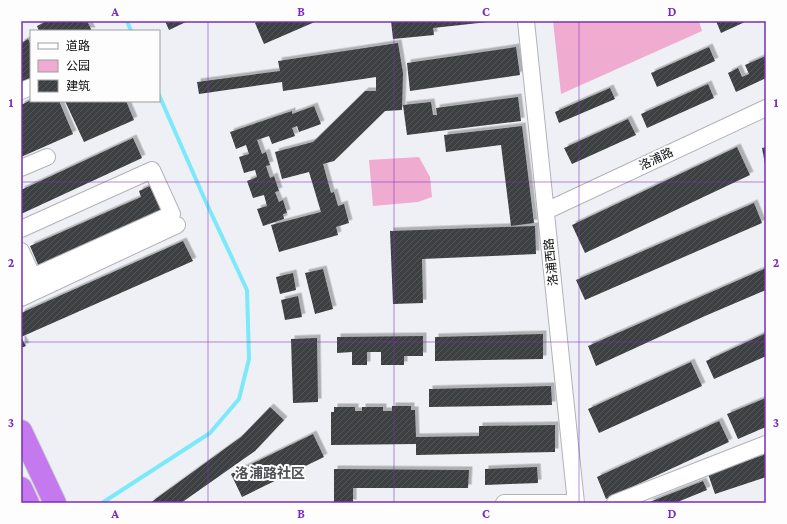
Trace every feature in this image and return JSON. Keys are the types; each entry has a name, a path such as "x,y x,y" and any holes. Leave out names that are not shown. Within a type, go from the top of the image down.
{"highway":[{"path":"21,431 55,503"},
{"path":"21,488 28,503"}],"street":[{"name":"洛浦西路","path":"526,21 576,503"},
{"path":"21,92 30,88"},
{"name":"洛浦路","path":"546,211 766,108"},
{"path":"21,168 47,157"},
{"path":"21,229 152,170 172,214 27,280 21,251"},
{"path":"21,298 177,225"},
{"path":"615,503 766,444"},
{"path":"504,503 576,503"}],"green space":[{"path":"553,21 699,21 702,31 561,94"},
{"path":"419,157 430,177 432,197 418,202 373,206 369,160"}],"building":[{"path":"47,21 87,21 92,30 39,30 37,26"},
{"path":"165,21 188,21 169,30"},
{"path":"259,21 317,21 264,44 255,23"},
{"path":"391,21 488,22 433,28 434,35 393,39"},
{"path":"716,21 747,21 721,33"},
{"path":"28,39 30,43 30,78 21,82 21,43"},
{"path":"398,43 403,73 402,110 385,111 334,161 323,164 331,193 334,192 338,206 344,204 349,223 336,227 338,235 279,252 271,225 321,212 309,172 282,179 275,152 313,142 365,91 376,91 376,77 283,91 282,82 199,94 197,82 280,71 278,61"},
{"path":"516,47 520,75 410,91 407,63"},
{"path":"709,47 715,61 657,87 651,73"},
{"path":"766,56 766,78 736,92 728,73 738,68 742,77 749,74 745,65"},
{"path":"708,84 714,98 647,128 641,114"},
{"path":"610,88 615,99 559,123 555,112"},
{"path":"518,97 521,121 407,135 403,105 431,102 433,115 437,115 436,108"},
{"path":"30,100 30,102 59,102 73,134 21,157 21,105"},
{"path":"65,102 126,102 134,120 84,142"},
{"path":"314,106 321,124 299,132 297,126 292,128 295,136 272,144 269,136 257,140 262,154 266,152 270,165 266,166 270,178 274,176 279,191 275,192 279,202 283,200 287,213 283,214 284,219 263,226 257,209 267,206 264,195 253,198 247,181 257,177 255,170 244,173 239,157 249,154 246,145 236,149 230,132 292,111 292,114"},
{"path":"628,119 636,135 572,164 564,148"},
{"path":"522,126 534,223 511,226 501,145 446,152 444,135"},
{"path":"133,138 142,158 21,214 21,190"},
{"path":"737,147 750,175 585,253 572,225"},
{"path":"766,147 766,164 765,164 762,148"},
{"path":"154,184 166,211 39,267 30,246 141,197 139,191"},
{"path":"754,203 762,223 585,300 576,280"},
{"path":"535,226 536,254 422,259 423,303 393,304 390,231"},
{"path":"183,241 193,261 21,337 21,313"},
{"path":"766,268 766,290 596,366 588,346"},
{"path":"323,269 333,309 315,314 305,273"},
{"path":"293,273 296,290 280,294 276,277"},
{"path":"298,296 302,317 285,320 281,300"},
{"path":"766,333 766,356 714,379 706,361"},
{"path":"543,334 543,359 435,361 435,337"},
{"path":"423,336 423,356 404,356 404,365 381,365 381,352 367,352 367,365 352,365 352,352 337,353 337,337"},
{"path":"21,337 26,346 21,348"},
{"path":"317,338 318,402 293,403 291,339"},
{"path":"691,362 702,386 599,433 588,409"},
{"path":"551,386 552,405 429,407 429,389"},
{"path":"766,398 766,427 738,439 727,414"},
{"path":"392,406 411,406 411,410 415,410 416,437 479,436 479,426 555,425 555,452 416,455 416,444 331,445 331,412 334,412 334,407 355,407 355,411 362,411 362,407 383,407 383,411 392,411"},
{"path":"270,407 284,420 255,451 181,503 150,503 241,437"},
{"path":"719,421 729,442 606,499 597,477"},
{"path":"313,434 324,457 242,497 231,474"},
{"path":"766,454 766,477 715,494 708,474"},
{"path":"537,467 538,483 485,485 485,469"},
{"path":"334,469 469,470 468,488 353,488 353,503 334,503"},
{"path":"703,481 707,490 675,503 647,503"}],"waterway":[{"path":"127,21 131,30"},
{"path":"102,503 210,433 239,399 249,359 247,290 205,200 160,97"}],"district":[{"name":"洛浦路社区","path":"270,473"}]}
